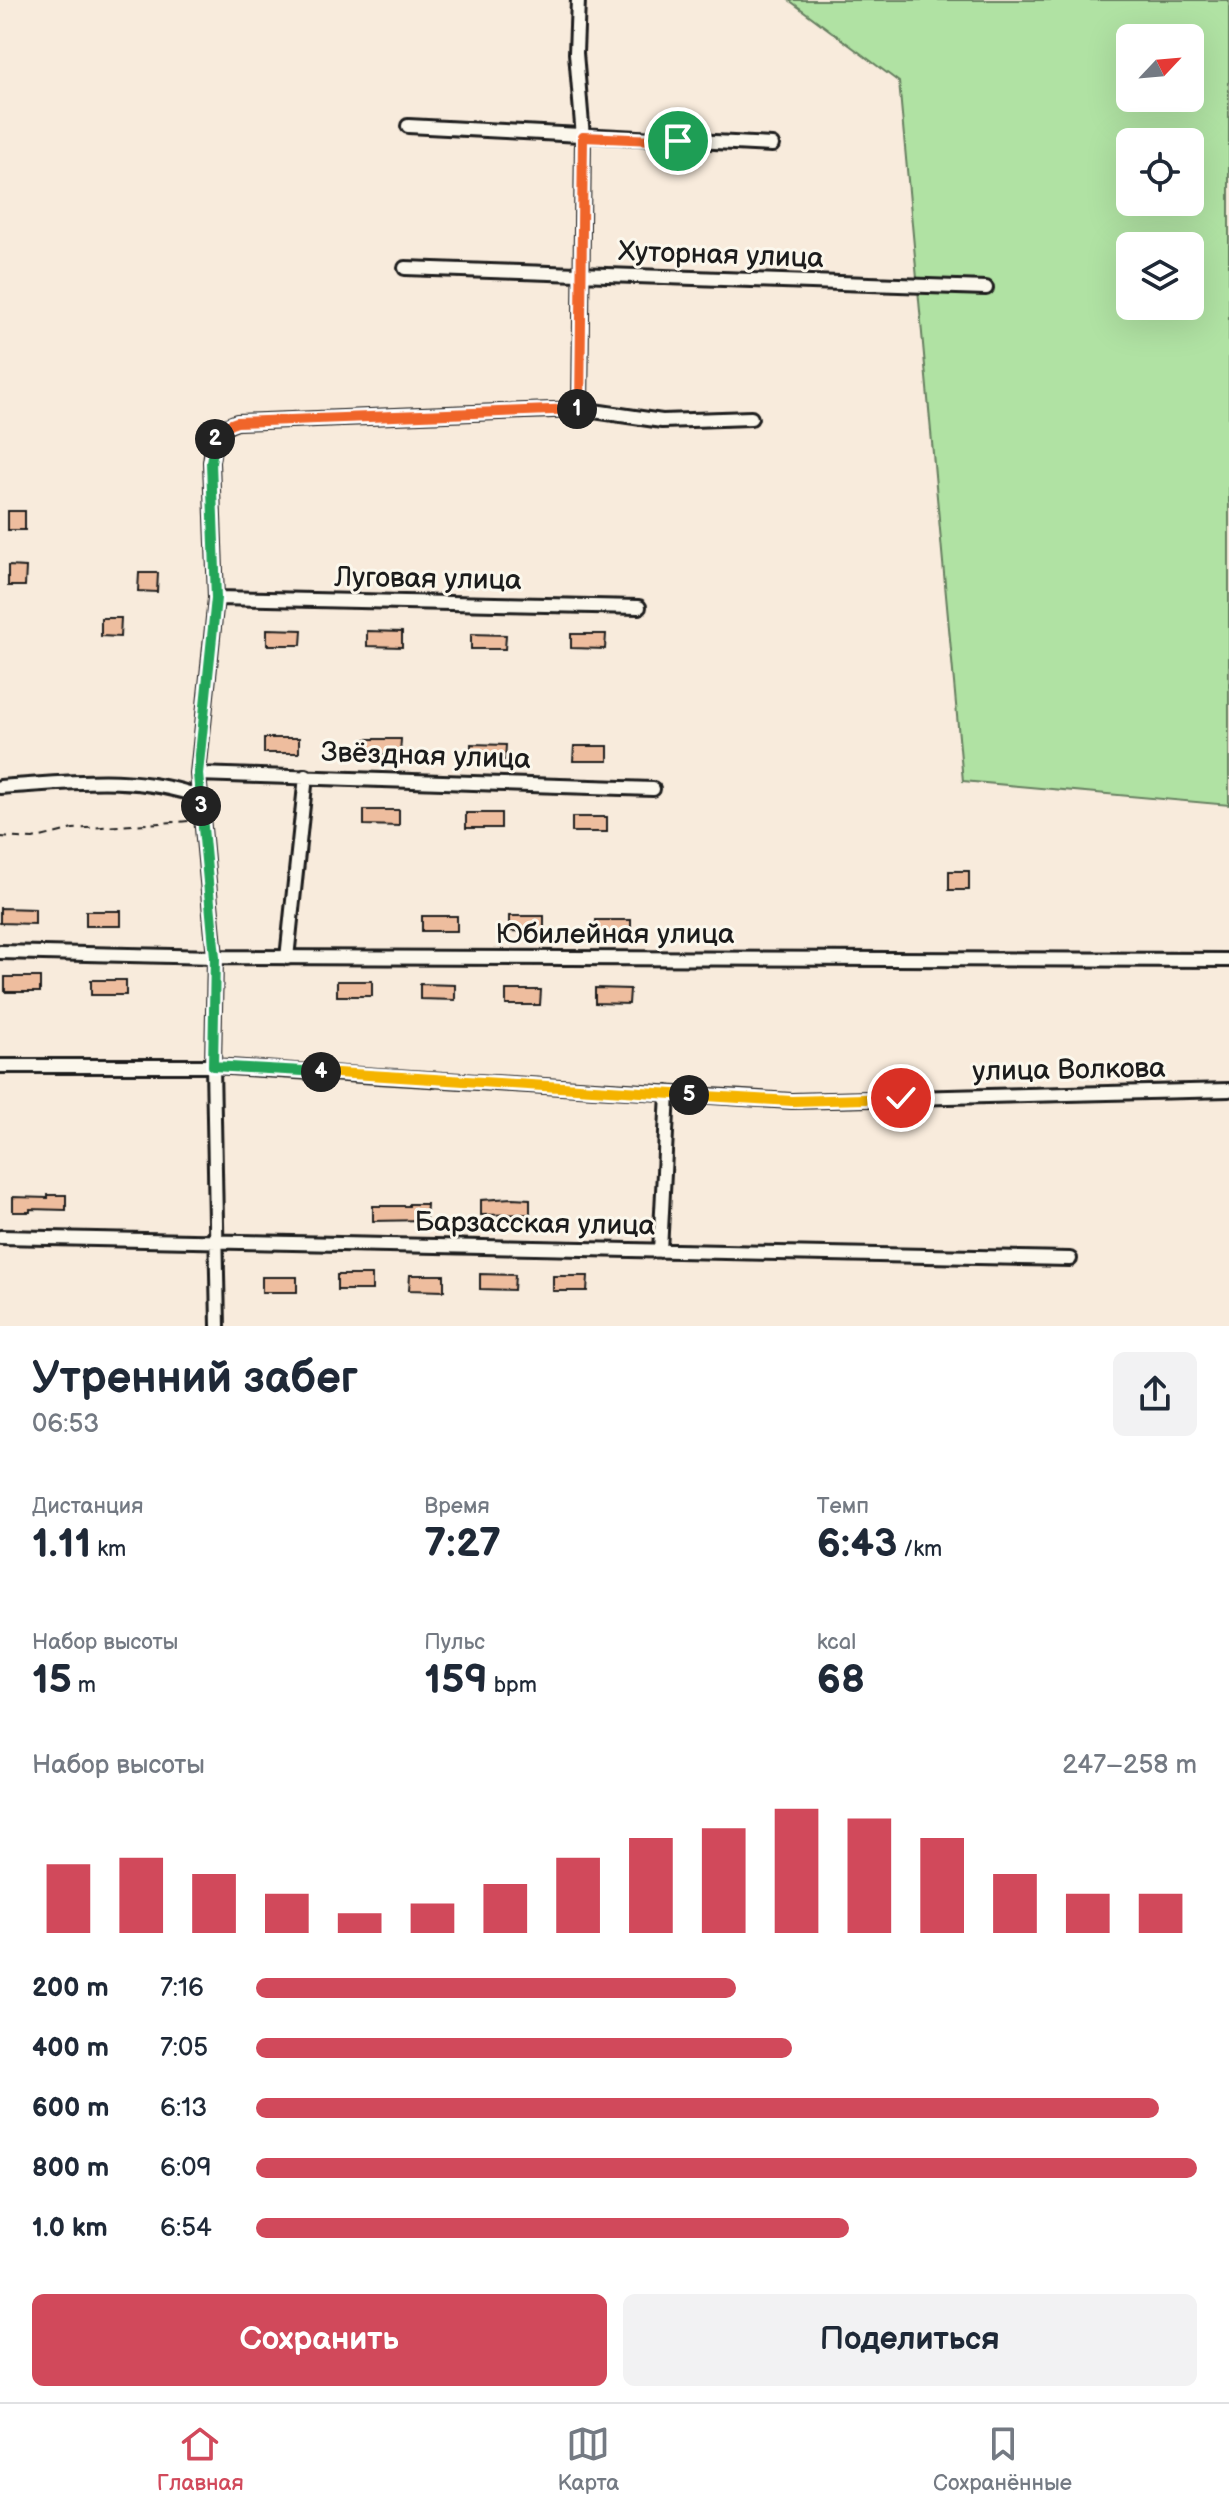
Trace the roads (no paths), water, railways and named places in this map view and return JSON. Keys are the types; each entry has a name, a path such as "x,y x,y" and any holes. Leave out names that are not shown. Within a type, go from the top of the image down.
{"street":[{"path":"578,0 576,53 583,137 580,409"},
{"path":"408,126 772,145"},
{"name":"Хуторная улица","path":"405,268 986,288"},
{"path":"218,1326 213,1066 215,957 198,774 216,598 211,462 214,441 223,427 237,422 580,409 662,421 751,418"},
{"name":"Луговая улица","path":"216,598 639,607"},
{"name":"Звёздная улица","path":"198,774 653,789"},
{"path":"287,958 306,776"},
{"path":"0,787 136,781 179,789 201,797"},
{"name":"Юбилейная улица","path":"0,952 287,958 1229,960"},
{"name":"улица Волкова","path":"0,1066 213,1066 792,1101 1229,1090"},
{"path":"660,1251 668,1093"},
{"name":"Барзасская улица","path":"0,1237 1070,1259"}]}
